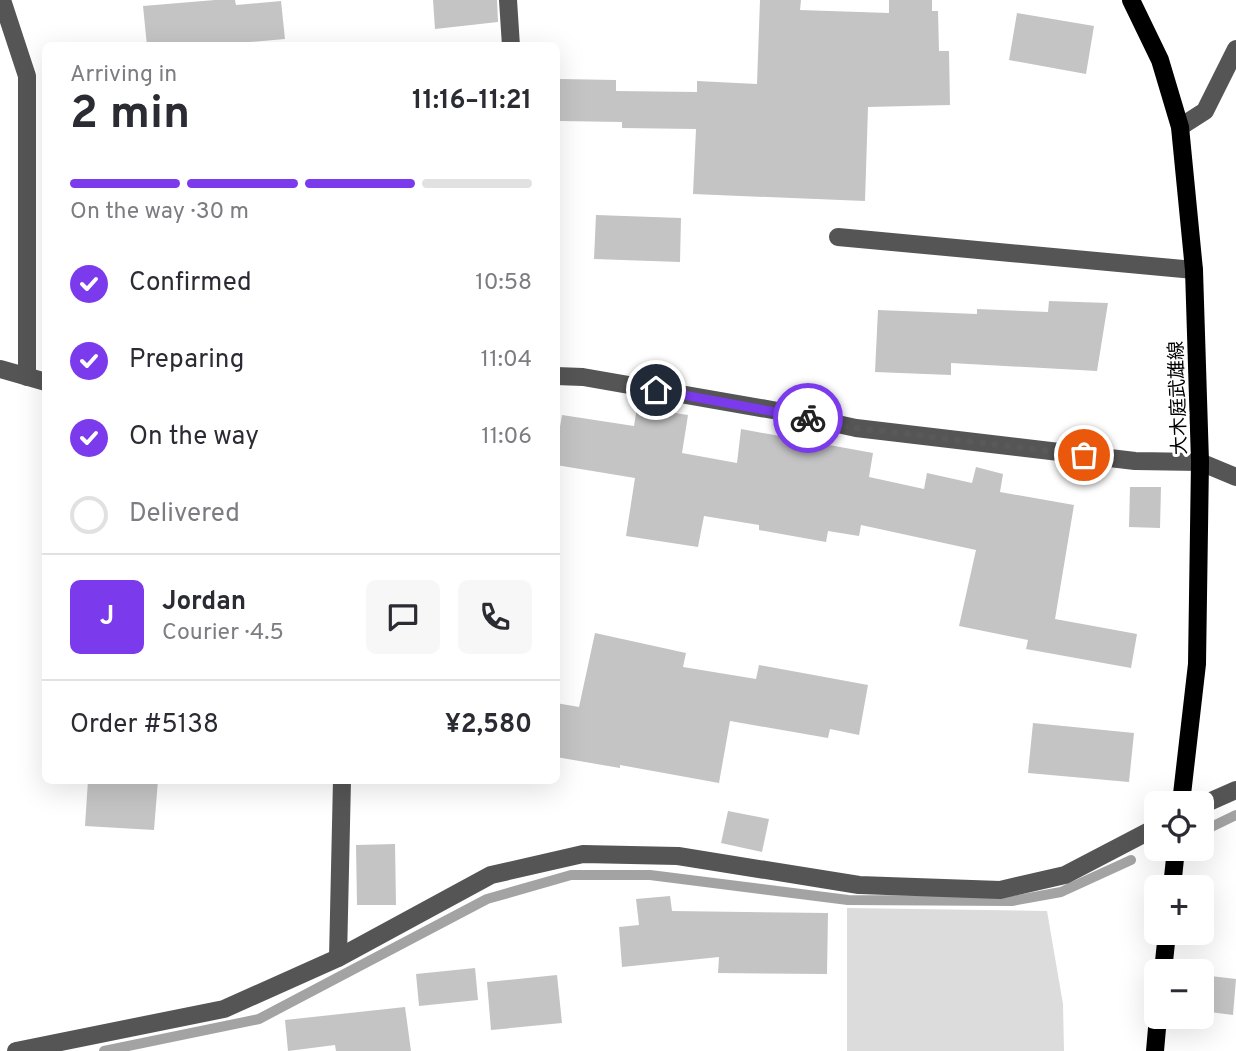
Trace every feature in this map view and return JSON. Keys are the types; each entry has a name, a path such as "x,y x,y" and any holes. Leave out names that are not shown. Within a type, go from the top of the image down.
{"main road":[{"name":"大木庭武雄線","path":"1131,0 1160,60 1180,127 1194,270 1200,463 1197,664 1182,791"},
{"path":"1155,1051 1157,1029"}],"street":[{"path":"2,0 27,76 27,377"},
{"path":"508,0 510,42"},
{"path":"1180,127 1205,111 1236,49"},
{"path":"838,237 1194,270"},
{"path":"0,369 42,381"},
{"path":"560,376 583,377 778,411 856,428 1135,461 1200,463 1236,477"},
{"path":"338,958 342,784"},
{"path":"1214,800 1236,790"},
{"path":"16,1051 224,1009 338,958 491,875 583,854 678,856 859,884 1000,890 1065,875 1144,834"}],"shaded area":[{"path":"847,908 1047,911 1063,1004 1064,1051 847,1051"}],"building":[{"path":"215,0 235,0 236,5 281,1 285,39 250,42 147,42 143,6"},
{"path":"433,0 497,0 498,22 435,29"},
{"path":"760,0 801,0 800,10 889,13 889,0 932,0 932,11 938,11 939,51 949,51 950,105 868,107 865,201 693,194 696,129 622,128 622,122 560,121 560,79 616,80 616,91 697,92 697,81 757,84"},
{"path":"1017,13 1094,26 1086,74 1009,60"},
{"path":"596,215 681,218 680,262 594,259"},
{"path":"1049,301 1108,303 1097,371 951,363 951,375 875,372 878,310 977,314 977,309 1048,312"},
{"path":"637,407 688,415 682,453 737,463 741,429 873,453 869,477 924,489 927,473 972,483 976,467 1003,474 1000,492 1074,505 1055,619 1137,634 1131,668 1026,649 1028,640 959,626 976,550 861,525 859,536 828,531 826,542 759,530 759,525 704,516 698,547 626,536 635,478 560,466 560,427 562,415 634,426"},
{"path":"1130,487 1161,487 1160,528 1129,527"},
{"path":"595,633 686,653 683,667 756,679 759,665 868,685 859,735 830,729 828,738 730,721 719,783 620,765 620,768 560,758 560,704 579,707"},
{"path":"1033,723 1134,733 1129,782 1028,773"},
{"path":"88,784 158,784 154,830 85,826"},
{"path":"728,811 769,819 762,852 721,843"},
{"path":"395,844 396,905 357,905 356,845"},
{"path":"670,896 672,911 828,913 827,974 718,973 719,957 622,967 619,927 639,925 636,899"},
{"path":"475,968 478,1000 419,1006 416,974"},
{"path":"557,975 562,1023 491,1030 487,982"},
{"path":"1214,976 1236,979 1233,1015 1214,1013"},
{"path":"405,1007 411,1051 336,1051 335,1045 288,1051 285,1020"}],"waterway":[{"path":"1214,826 1236,815"},
{"path":"104,1051 259,1019 487,899 571,875 650,875 848,900 1012,901 1061,892 1131,860"}],"way so far":[{"path":"808,418 856,428 1084,455"}],"route":[{"path":"656,390 808,418"}]}
